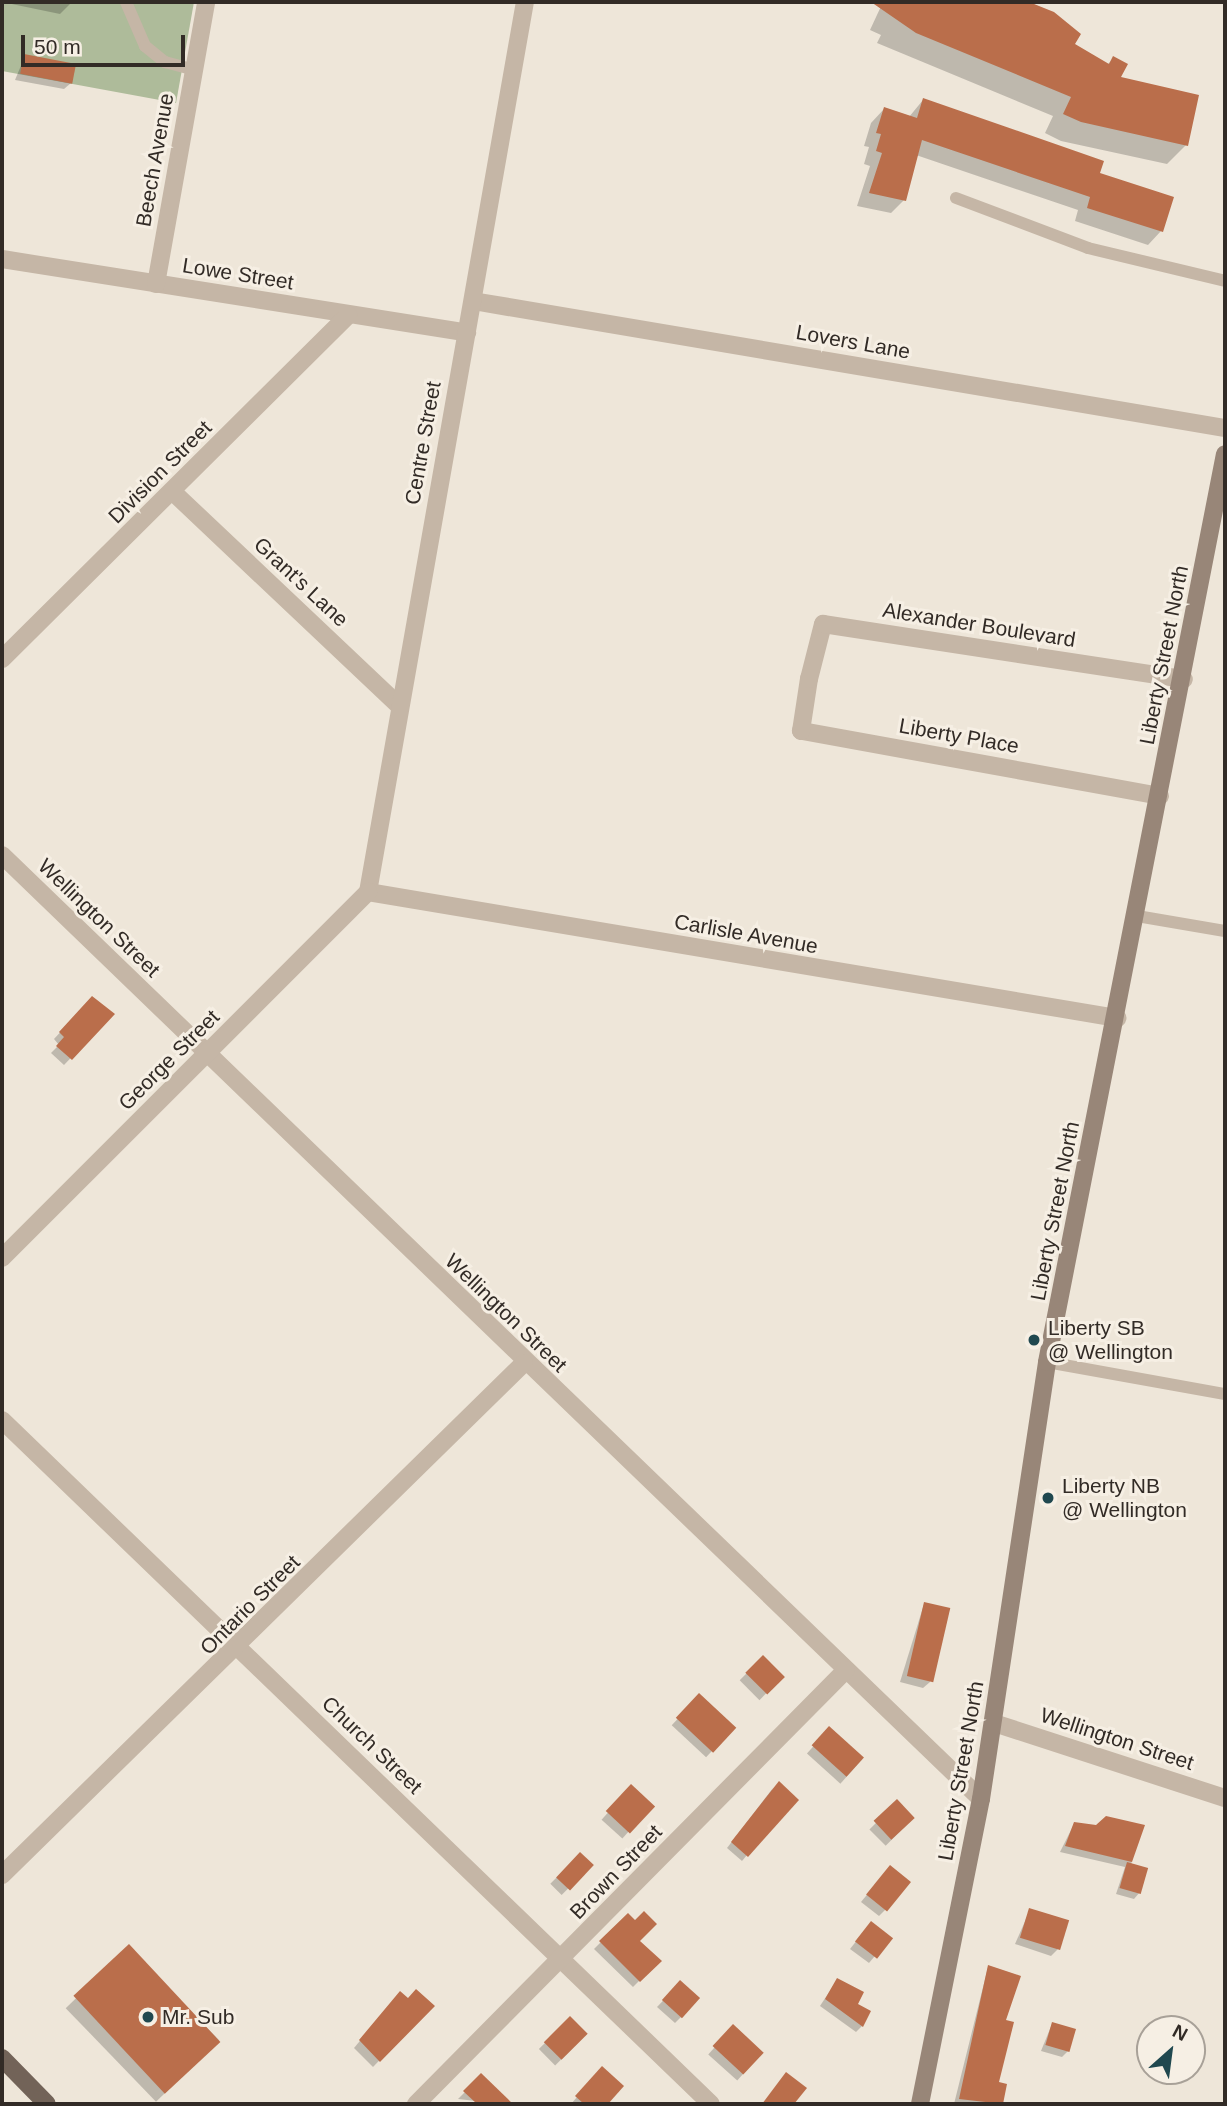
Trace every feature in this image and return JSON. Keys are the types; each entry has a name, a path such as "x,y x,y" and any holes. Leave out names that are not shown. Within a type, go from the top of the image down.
{"main road":[{"name":"Liberty Street North","path":"920,2104 981,1800 1047,1362 1184,679 1225,454"},
{"path":"2,2058 47,2104"}],"street":[{"name":"Beech Avenue","path":"156,285 206,2"},
{"name":"Centre Street","path":"368,892 398,705 525,2"},
{"name":"Lowe Street","path":"2,259 467,333"},
{"name":"Lovers Lane","path":"473,300 1225,428"},
{"name":"Division Street","path":"2,659 173,492 348,314"},
{"name":"Grant's Lane","path":"173,492 398,705"},
{"name":"Alexander Boulevard","path":"809,680 823,624 1184,679"},
{"name":"Liberty Place","path":"809,680 801,731 1160,796"},
{"name":"Wellington Street","path":"2,855 524,1363 981,1800"},
{"name":"Carlisle Avenue","path":"368,892 1117,1018"},
{"name":"George Street","path":"2,1258 368,892"},
{"name":"Ontario Street","path":"2,1875 239,1649 524,1363"},
{"name":"Church Street","path":"2,1420 711,2104"},
{"name":"Brown Street","path":"416,2104 562,1960 846,1670"},
{"name":"Wellington Street","path":"994,1723 1225,1798"}],"lane":[{"path":"126,2 145,46 165,62 194,70"},
{"path":"956,198 1088,248 1225,281"},
{"path":"1137,916 1225,931"},
{"path":"1047,1362 1225,1394"}],"green space":[{"path":"2,2 194,2 176,103 2,71"}],"building":[{"path":"871,2 1029,2 1054,12 1081,34 1075,44 1109,64 1113,56 1128,64 1121,77 1199,95 1188,146 1081,122 1063,114 1071,97 916,33"},
{"path":"24,54 76,64 72,84 20,74"},
{"path":"923,98 1104,161 1100,173 1174,197 1163,232 1087,208 1090,197 922,140 906,201 869,193 882,153 876,151 881,134 876,133 884,107 917,118"},
{"path":"92,996 115,1014 72,1060 56,1046 64,1037 59,1032"},
{"path":"924,1602 950,1608 933,1682 907,1676"},
{"path":"763,1655 785,1677 767,1695 745,1673"},
{"path":"699,1693 736,1728 713,1753 676,1718"},
{"path":"829,1726 864,1757 847,1777 812,1745"},
{"path":"779,1781 799,1800 748,1857 731,1842"},
{"path":"631,1784 655,1807 630,1834 606,1811"},
{"path":"897,1799 915,1818 891,1840 874,1821"},
{"path":"1106,1816 1145,1825 1132,1862 1065,1846 1074,1822 1096,1825"},
{"path":"580,1852 594,1865 570,1891 556,1878"},
{"path":"1127,1862 1148,1868 1141,1894 1120,1888"},
{"path":"890,1865 911,1882 887,1912 866,1895"},
{"path":"1029,1908 1069,1920 1060,1950 1020,1938"},
{"path":"644,1911 657,1924 640,1941 662,1961 640,1982 599,1941 628,1913 635,1920"},
{"path":"871,1921 893,1938 877,1959 855,1941"},
{"path":"129,1944 220,2042 165,2094 73,1996"},
{"path":"988,1965 1021,1976 1006,2020 1014,2022 999,2082 1007,2084 1003,2104 959,2099"},
{"path":"837,1978 864,1992 858,2004 871,2011 863,2027 825,1999"},
{"path":"680,1980 700,1998 682,2018 662,2000"},
{"path":"416,1989 435,2006 380,2062 359,2040 400,1991 408,1998"},
{"path":"570,2016 588,2034 562,2060 544,2042"},
{"path":"1052,2022 1076,2029 1069,2052 1045,2045"},
{"path":"733,2024 764,2053 743,2075 713,2046"},
{"path":"602,2066 624,2086 608,2104 584,2104 575,2096"},
{"path":"786,2072 807,2088 794,2104 762,2104"},
{"path":"481,2073 513,2104 477,2104 463,2091"}],"place":[{"name":"Liberty SB @ Wellington","path":"1034,1340"},
{"name":"Liberty NB @ Wellington","path":"1048,1498"},
{"name":"Mr. Sub","path":"148,2017"}]}
